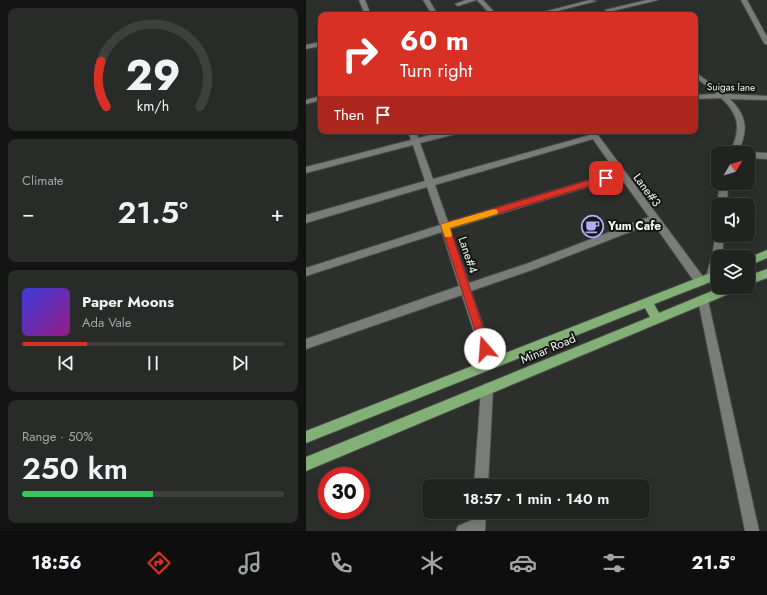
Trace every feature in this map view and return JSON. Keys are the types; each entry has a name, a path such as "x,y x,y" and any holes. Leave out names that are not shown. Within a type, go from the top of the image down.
{"main road":[{"path":"755,259 767,254"},
{"path":"755,278 767,273"},
{"name":"Minar Road","path":"306,437 711,276"},
{"name":"Minar Road","path":"306,464 717,294"},
{"path":"647,302 657,318"}],"street":[{"path":"362,0 367,12"},
{"path":"426,0 433,12"},
{"path":"458,4 474,0"},
{"path":"480,0 491,12"},
{"path":"554,12 599,5 655,0"},
{"path":"744,0 767,43"},
{"path":"599,5 610,12"},
{"path":"306,47 318,45"},
{"path":"698,76 724,96 740,116 740,139 738,146"},
{"name":"Suigas lane","path":"698,96 767,98"},
{"path":"306,102 318,99"},
{"name":"Lane#4","path":"413,134 445,226 490,364"},
{"path":"306,170 446,134"},
{"path":"306,219 430,183 589,134"},
{"name":"Lane#3","path":"593,134 620,174 700,281"},
{"path":"755,155 767,156"},
{"path":"306,272 445,226 620,174"},
{"path":"306,344 654,219"},
{"path":"703,300 752,531"},
{"path":"481,479 487,389"},
{"path":"462,531 478,522"}],"slow traffic":[{"path":"448,235 445,226 494,212"}],"place":[{"name":"Yum Cafe","path":"592,226"}],"route":[{"path":"485,349 445,226 606,178"}]}
